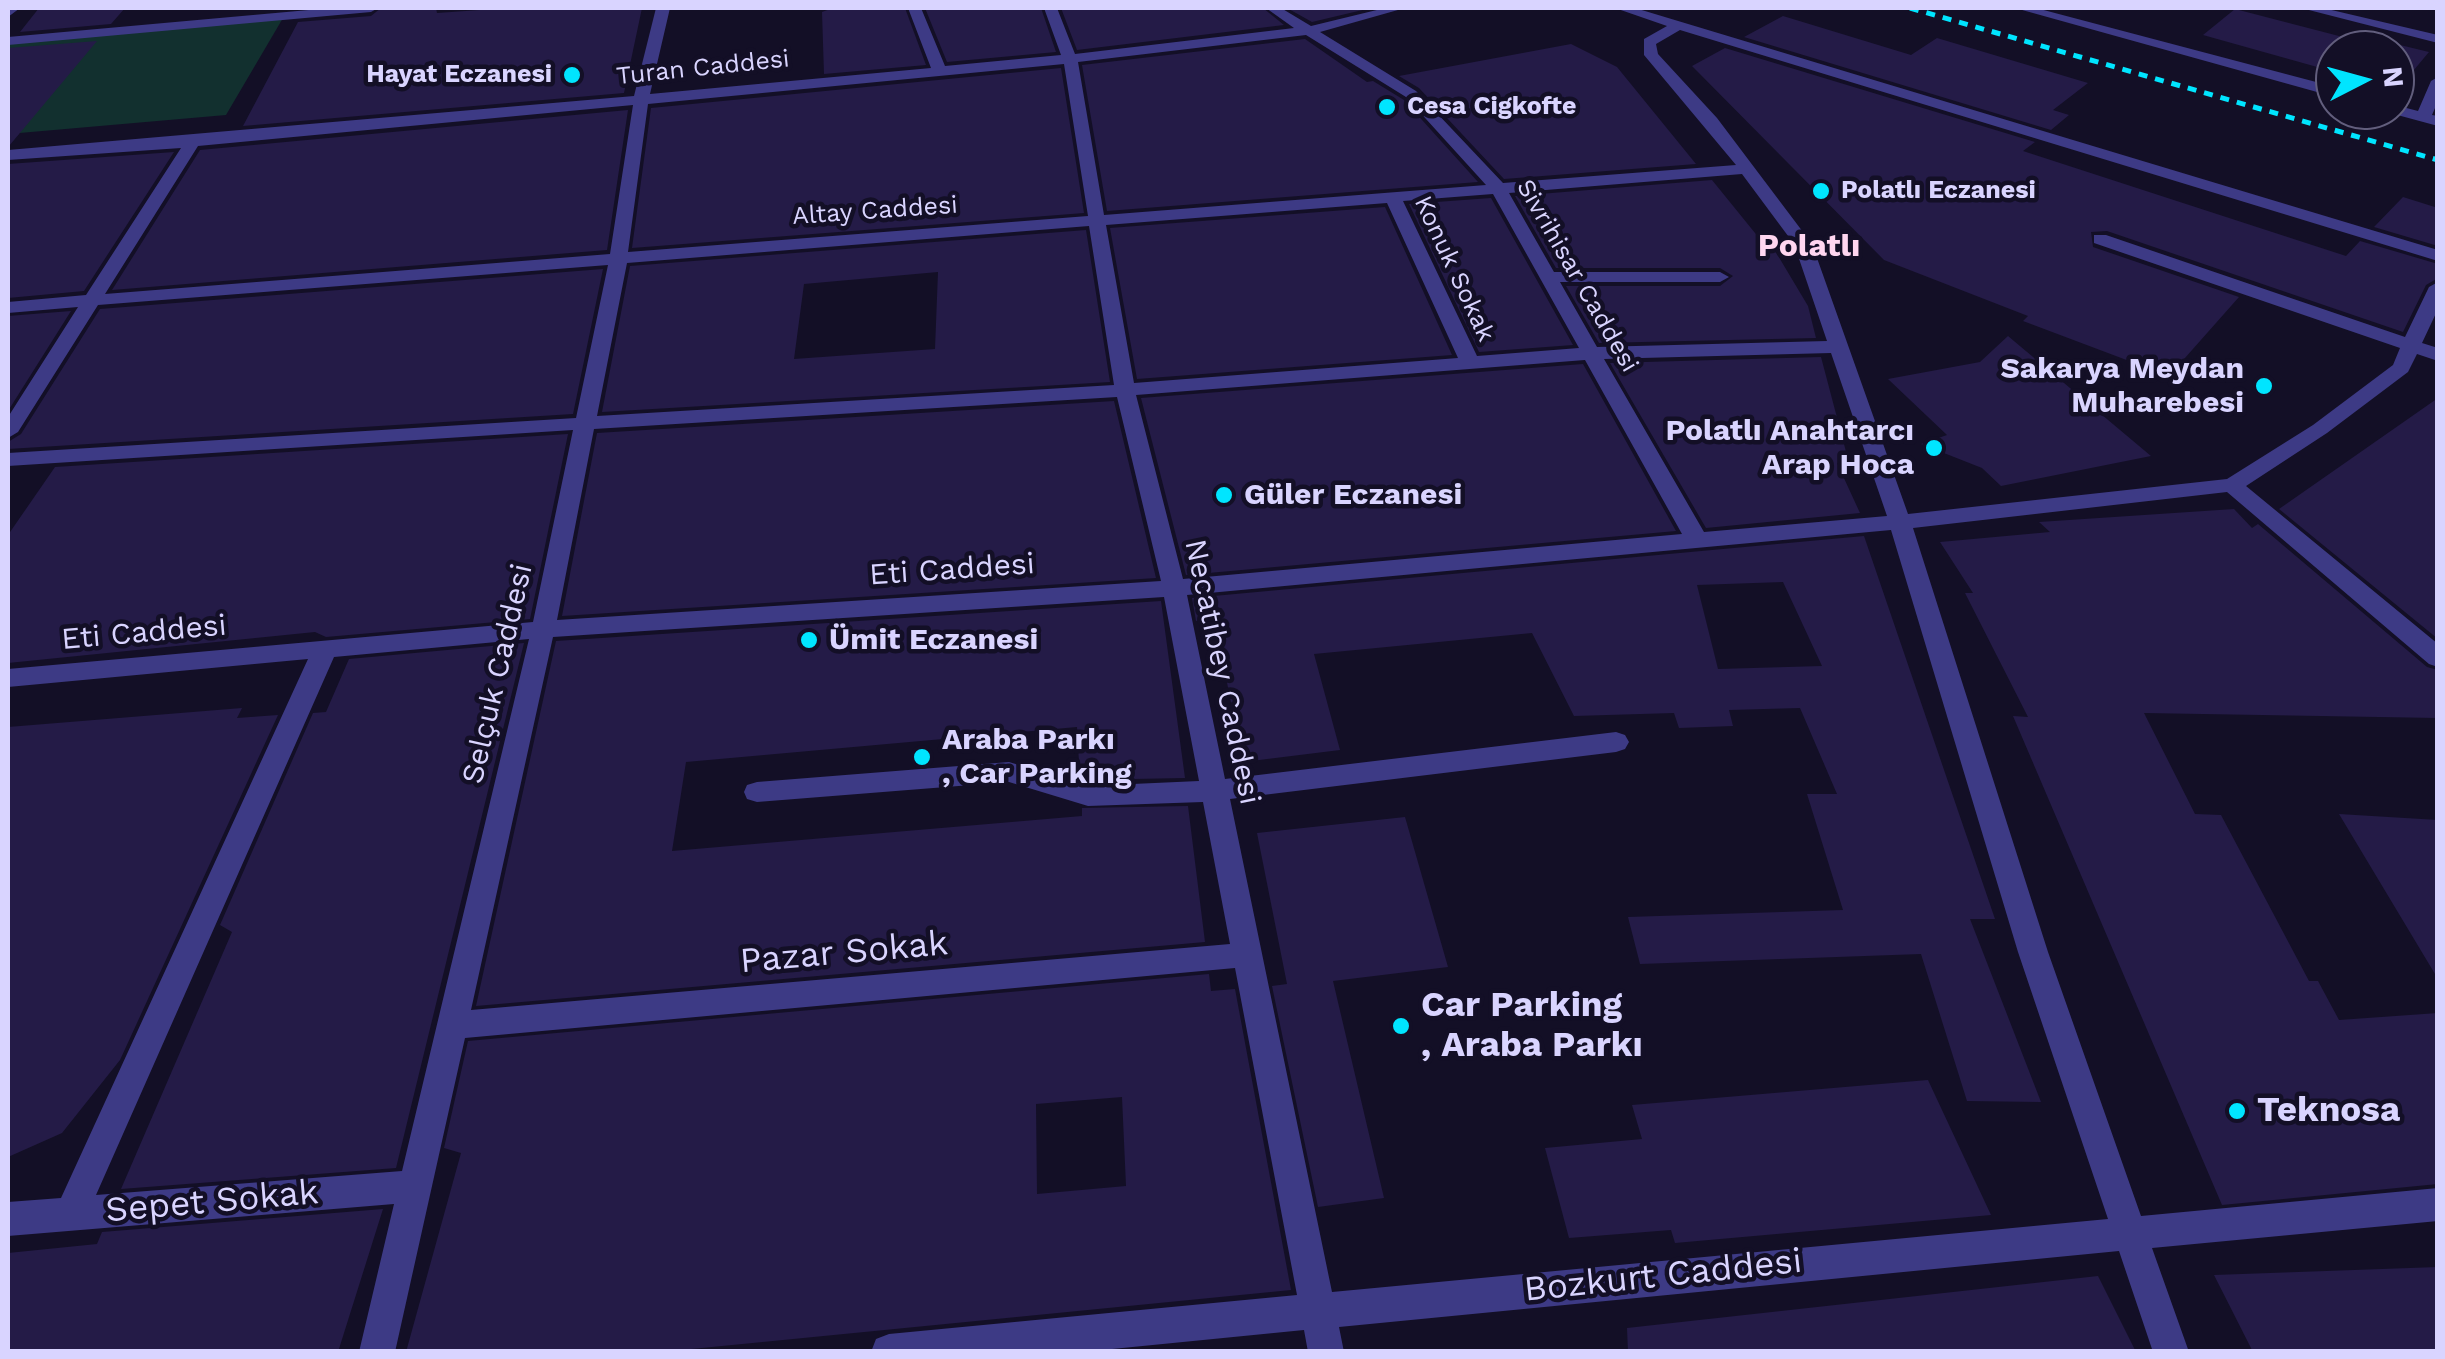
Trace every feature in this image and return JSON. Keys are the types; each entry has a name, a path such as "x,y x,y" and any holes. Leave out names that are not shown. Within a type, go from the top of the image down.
{"street":[{"path":"8,13 13,8"},
{"path":"8,41 278,11 370,8"},
{"name":"Selçuk Caddesi","path":"377,1352 543,629 619,256 640,99 663,8"},
{"path":"914,8 939,70"},
{"name":"Necatibey Caddesi","path":"1050,8 1070,58 1126,390 1174,588 1326,1352"},
{"name":"Sivrihisar Caddesi","path":"1272,8 1410,94 1498,188 1696,539"},
{"name":"Turan Caddesi","path":"8,155 193,142 1070,58 1311,30 1370,19 1399,8"},
{"path":"1622,8 2438,256"},
{"path":"2022,8 2315,87"},
{"path":"2308,8 2438,38"},
{"path":"1681,24 1649,42 1652,55 1803,244 1900,522 2033,952 2171,1352"},
{"path":"2430,120 2438,81"},
{"path":"8,432 193,142"},
{"name":"Altay Caddesi","path":"8,307 1392,194 1746,169"},
{"name":"Konuk Sokak","path":"1392,194 1471,364"},
{"path":"2100,239 2438,355"},
{"path":"1549,277 1720,277"},
{"path":"2438,287 2401,368 2320,429 2232,485 2438,658"},
{"path":"8,459 1126,390 1594,354 1840,347"},
{"name":"Eti Caddesi","path":"8,678 543,629 1174,588 1900,522 2232,485"},
{"path":"71,1214 325,649"},
{"path":"757,792 1009,772 1088,796 1214,791 1616,742"},
{"name":"Pazar Sokak","path":"450,1026 1244,954"},
{"name":"Sepet Sokak","path":"8,1218 417,1186"},
{"name":"Bozkurt Caddesi","path":"889,1352 2438,1204"}],"green space":[{"path":"283,18 226,115 8,134 8,42"}],"building":[{"path":"39,8 125,8 111,24 20,32"},
{"path":"381,8 436,8 437,13 508,8 642,8 624,93 243,126 298,22 371,16"},
{"path":"833,8 905,8 926,65 824,74 822,12"},
{"path":"925,8 1041,8 1056,52 947,62"},
{"path":"1061,8 1263,8 1284,25 1077,50"},
{"path":"1287,8 1371,8 1312,22"},
{"path":"2235,9 2316,30 2315,66 2203,35"},
{"path":"1783,16 1911,55 1937,38 2088,83 2053,110 2069,115 2051,130 1744,37"},
{"path":"1305,39 1367,82 1373,81 1404,100 1478,182 1107,211 1082,65"},
{"path":"97,41 9,146 8,146 8,48"},
{"path":"1571,44 1617,67 1696,164 1504,179 1419,88 1399,76"},
{"path":"1725,48 2035,142 2023,151 2346,256 2360,241 2438,264 2438,278 2426,285 2403,332 2107,231 2091,232 2093,247 2239,297 2169,376 2023,321 2028,316 1884,260 1692,66"},
{"path":"2415,49 2429,52 2415,69"},
{"path":"1061,68 1084,213 632,248 651,108"},
{"path":"628,110 607,250 112,290 200,150"},
{"path":"174,152 84,291 8,298 8,164"},
{"path":"1712,180 1768,249 1774,249 1808,306 1816,338 1599,343 1566,286 1720,286 1733,276 1720,268 1556,268 1515,196"},
{"path":"2403,197 2438,208 2438,246 2374,227"},
{"path":"1491,198 1573,345 1479,352 1409,204"},
{"path":"1385,207 1452,355 1137,379 1110,228"},
{"path":"1086,230 1110,382 602,412 630,266","holes":["938,272 935,349 794,359 804,284"]},
{"path":"603,269 573,414 8,449 8,442 21,434 100,309"},
{"path":"71,311 8,411 8,316"},
{"path":"2008,336 2151,456 2001,486 1982,468 1921,444 1947,435 1888,379 1980,362"},
{"path":"1821,357 1849,463 1837,463 1860,513 1706,528 1610,363"},
{"path":"1583,364 1676,531 1186,575 1141,398"},
{"path":"2438,398 2438,639 2279,509"},
{"path":"1114,401 1156,578 562,616 597,433"},
{"path":"568,434 530,619 326,637 315,632 8,663 8,535 55,467"},
{"path":"2234,509 2252,528 2258,524 2427,667 2438,670 2438,718 2144,713 2195,814 2221,815 2309,981 2318,981 2339,1020 2438,1013 2438,1184 2222,1205 2013,716 2028,717 1965,593 1973,593 1940,542 2050,532 2039,522"},
{"path":"1864,536 1995,919 1970,919 2041,1102 1967,1101 1921,954 1640,964 1628,917 1843,910 1807,794 1837,794 1800,708 1729,710 1733,726 1679,728 1674,713 1574,716 1532,633 1314,654 1340,750 1243,762 1214,618 1196,621 1192,598","holes":["1783,582 1822,666 1718,669 1697,585"]},
{"path":"1161,601 1185,778 1080,780 1077,727 686,762 672,851 1082,816 1082,808 1188,806 1205,942 476,1006 556,641"},
{"path":"524,643 396,1168 121,1189 232,932 220,925 313,713 326,712 349,659"},
{"path":"242,708 237,718 278,715 120,1060 62,1133 8,1157 8,727"},
{"path":"2339,814 2438,820 2438,979"},
{"path":"1405,817 1448,967 1333,981 1384,1198 1318,1207 1272,986 1287,984 1257,833"},
{"path":"1209,974 1211,991 1235,989 1291,1290 661,1352 406,1352 461,1153 444,1148 468,1041","holes":["1122,1097 1126,1186 1037,1194 1036,1104"]},
{"path":"1928,1080 1991,1215 1675,1243 1671,1230 1569,1238 1545,1148 1642,1139 1632,1105"},
{"path":"383,1209 338,1352 8,1352 8,1253 97,1244 102,1232"},
{"path":"2438,1267 2438,1352 2253,1352 2214,1275"},
{"path":"2098,1276 2136,1352 1628,1352 1627,1328"}],"railway":[{"path":"1910,8 2438,160"}],"place":[{"name":"Hayat Eczanesi","path":"572,75"},
{"name":"Cesa Cigkofte","path":"1387,107"},
{"name":"Polatlı Eczanesi","path":"1821,191"},
{"name":"Sakarya Meydan Muharebesi","path":"2264,386"},
{"name":"Polatlı Anahtarcı Arap Hoca","path":"1934,448"},
{"name":"Güler Eczanesi","path":"1224,495"},
{"name":"Ümit Eczanesi","path":"809,640"},
{"name":"Araba Parkı , Car Parking","path":"922,757"},
{"name":"Car Parking , Araba Parkı","path":"1401,1026"},
{"name":"Teknosa","path":"2237,1111"}],"district":[{"name":"Polatlı","path":"1809,247"}]}
